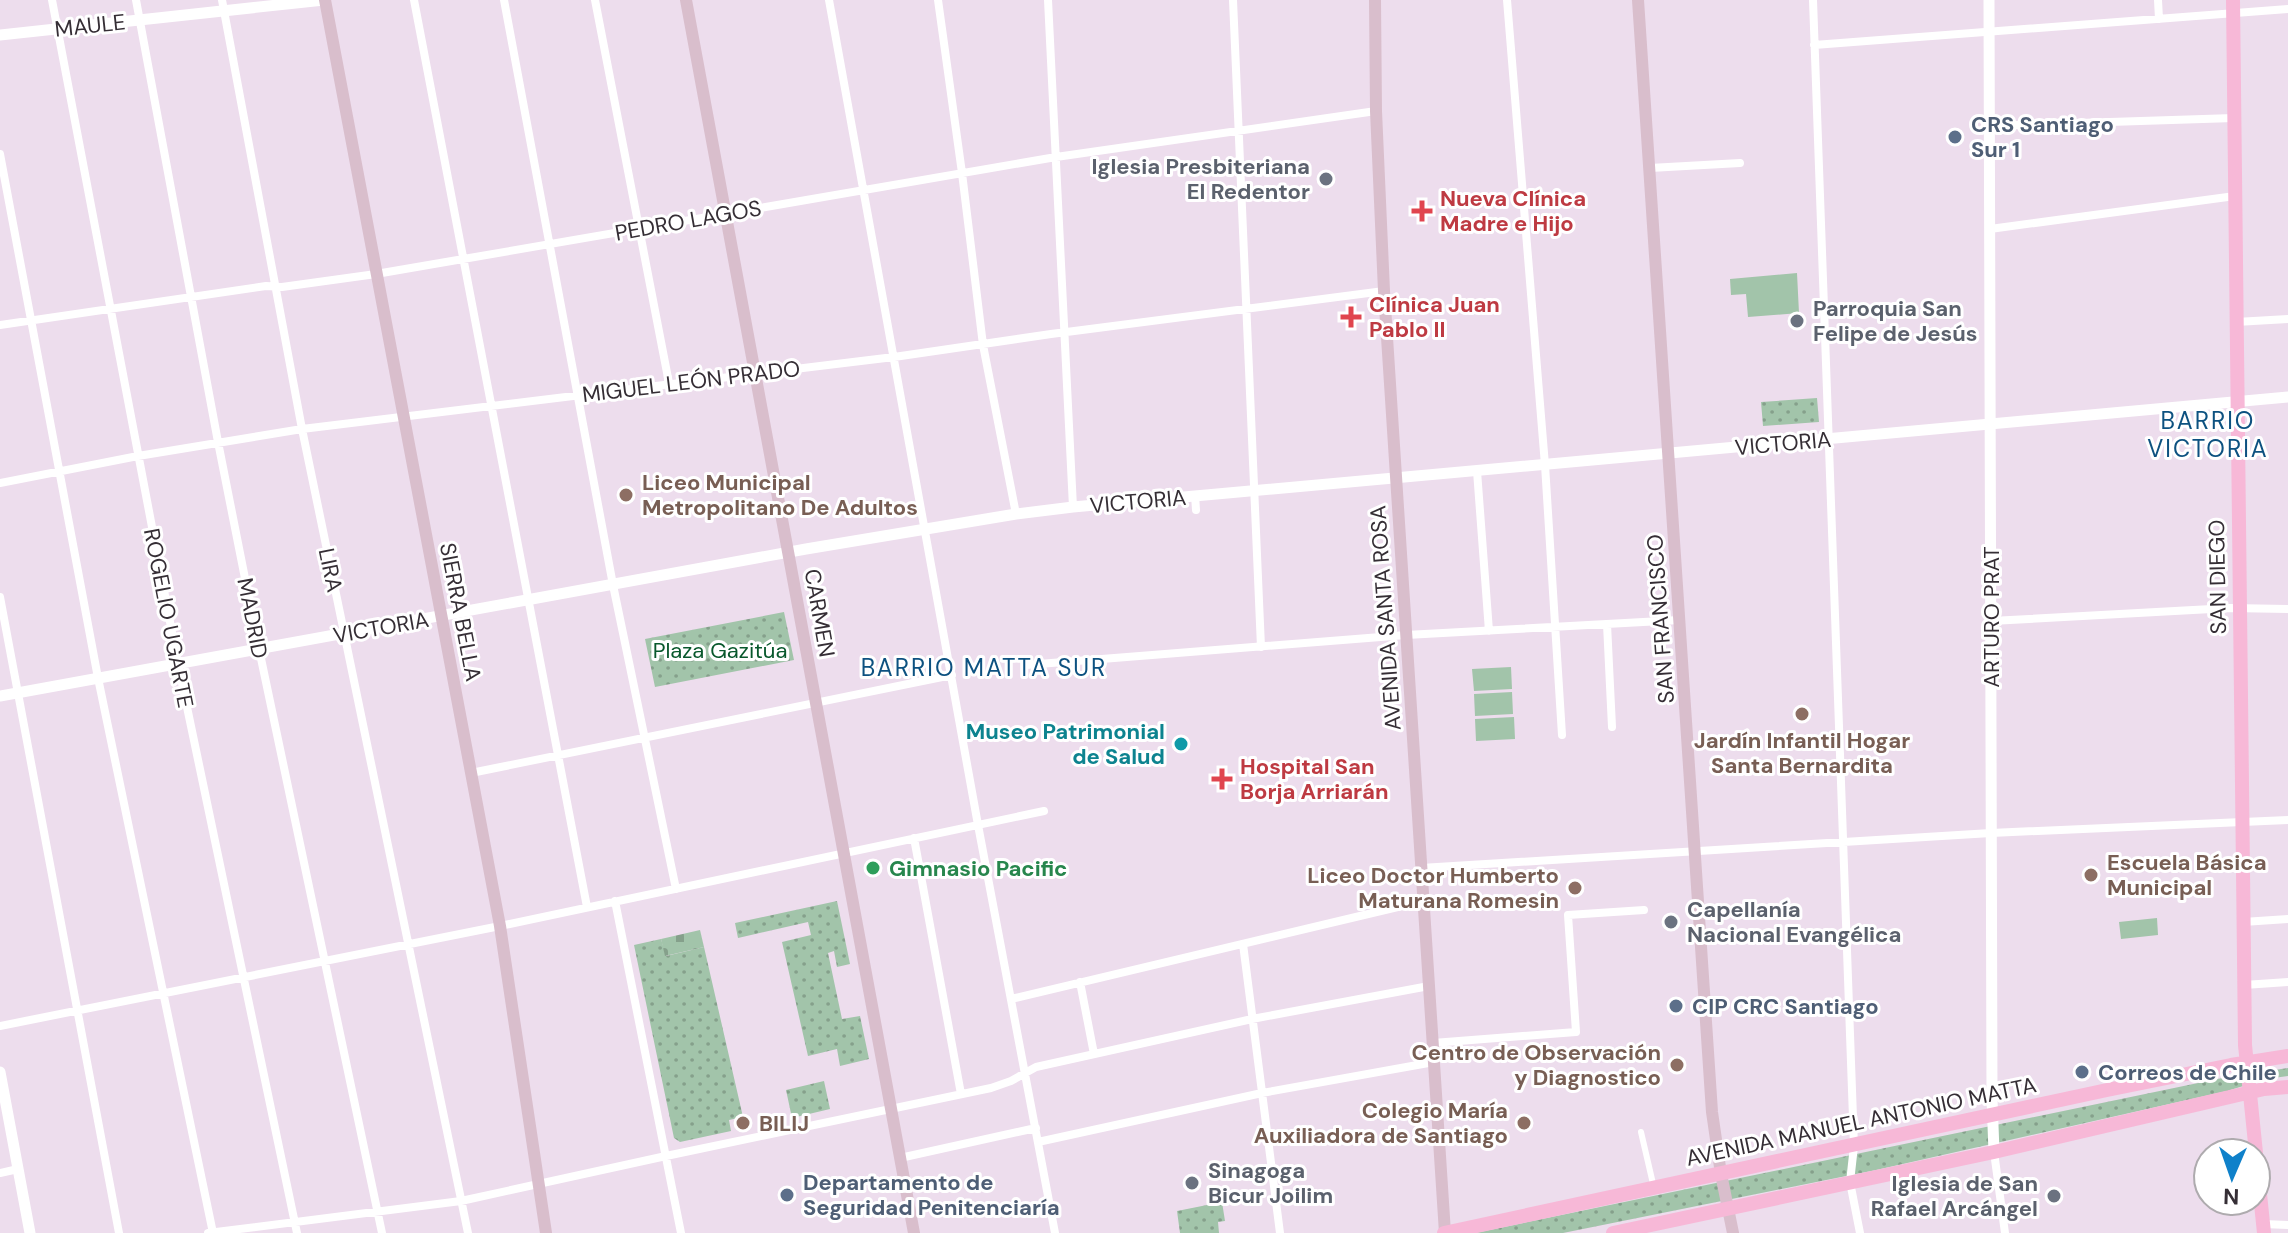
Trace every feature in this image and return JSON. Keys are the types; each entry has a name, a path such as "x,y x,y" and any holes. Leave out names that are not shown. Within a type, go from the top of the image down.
{"main road":[{"name":"SIERRA BELLA","path":"324,0 500,926 546,1233"},
{"name":"CARMEN","path":"686,0 914,1233"},
{"name":"AVENIDA SANTA ROSA","path":"1375,0 1376,111 1384,291 1445,1233"},
{"name":"SAN FRANCISCO","path":"1638,0 1712,1112 1733,1233"},
{"name":"SAN DIEGO","path":"2233,7 2244,985 2246,1062 2254,1137"},
{"name":"AVENIDA MANUEL ANTONIO MATTA","path":"1445,1233 2246,1062 2288,1056"},
{"path":"1613,1233 1663,1228 1729,1208 2288,1087"}],"street":[{"name":"ROGELIO UGARTE","path":"52,0 178,664 297,1233"},
{"name":"MADRID","path":"136,0 259,649 382,1233"},
{"name":"MAULE","path":"0,35 140,20 223,5 324,0"},
{"path":"414,0 587,907"},
{"path":"504,0 613,585 676,889"},
{"path":"595,0 669,383"},
{"path":"829,0 1055,1233"},
{"path":"938,0 983,345 1016,514"},
{"path":"1048,0 1073,507"},
{"path":"1233,0 1261,647"},
{"path":"1507,0 1545,465 1562,735"},
{"path":"1813,0 1854,1146 1850,1182 1860,1233"},
{"name":"ARTURO PRAT","path":"1989,0 1992,1116 2005,1233"},
{"path":"2158,0 2159,19"},
{"name":"LIRA","path":"223,5 302,429 468,1233"},
{"path":"1814,45 2159,19 2233,7 2288,9"},
{"name":"PEDRO LAGOS","path":"0,325 266,286 376,274 1056,157 1376,111"},
{"path":"1989,126 2234,118"},
{"path":"0,154 98,678 212,1233 461,1201 961,1094 1004,1084 1036,1067 1094,1054 1252,1019 1429,986"},
{"path":"1650,168 1740,163"},
{"path":"1990,229 2235,196"},
{"name":"MIGUEL LEÓN PRADO","path":"0,483 302,429 894,357 1384,291"},
{"path":"2236,322 2288,319"},
{"name":"VICTORIA","path":"0,696 789,552 1016,514 1195,495 2288,397"},
{"path":"1477,471 1489,631"},
{"path":"1195,495 1196,510"},
{"path":"0,597 119,1233"},
{"path":"1991,621 2288,609"},
{"path":"1026,665 1406,635 1680,620"},
{"path":"1607,624 1612,727"},
{"path":"471,773 952,675"},
{"path":"0,1026 500,926 1044,811"},
{"path":"1421,868 1991,833 2288,820"},
{"path":"914,838 961,1094"},
{"path":"615,901 681,1233"},
{"path":"1011,999 1423,901"},
{"path":"1433,1043 1576,1032 1568,915 1644,910"},
{"path":"2243,922 2288,919"},
{"path":"1243,944 1280,1233"},
{"path":"1080,982 1094,1054"},
{"path":"2244,985 2288,982"},
{"path":"1038,1142 1262,1093 1434,1062"},
{"path":"0,1072 30,1233"},
{"path":"900,1158 1036,1128"},
{"path":"1641,1132 1654,1188"},
{"path":"0,1173 18,1169"},
{"path":"2264,1228 2288,1225"}],"green space":[{"path":"1797,273 1799,313 1748,317 1746,294 1731,295 1730,279"},
{"path":"1817,398 1819,422 1763,426 1761,402"},
{"name":"Plaza Gazitúa","path":"784,612 794,660 655,687 645,639"},
{"path":"1511,667 1512,689 1474,691 1472,669"},
{"path":"1512,692 1513,714 1475,716 1474,694"},
{"path":"1514,717 1515,739 1476,741 1475,719"},
{"path":"837,901 850,964 837,967 834,951 828,953 842,1019 860,1016 869,1059 840,1066 837,1049 808,1056 782,942 811,935 808,922 738,938 735,923"},
{"path":"2157,918 2158,935 2121,939 2119,922"},
{"path":"700,930 704,947 665,956 661,939"},
{"path":"661,939 666,956 704,947 743,1117 729,1120 731,1131 680,1142 674,1138 634,945"},
{"path":"2288,1068 2288,1076 1876,1170 1563,1233 1475,1233 2227,1077"},
{"path":"824,1081 830,1109 792,1118 786,1090"},
{"path":"1222,1202 1225,1221 1218,1222 1219,1233 1180,1233 1177,1211"}],"place":[{"name":"CRS Santiago Sur 1","path":"1955,137"},
{"name":"Iglesia Presbiteriana El Redentor","path":"1326,179"},
{"name":"Nueva Clínica Madre e Hijo","path":"1422,211"},
{"name":"Clínica Juan Pablo II","path":"1351,317"},
{"name":"Parroquia San Felipe de Jesús","path":"1797,321"},
{"name":"Liceo Municipal Metropolitano De Adultos","path":"626,495"},
{"name":"Jardín Infantil Hogar Santa Bernardita","path":"1802,714"},
{"name":"Museo Patrimonial de Salud","path":"1181,744"},
{"name":"Hospital San Borja Arriarán","path":"1222,779"},
{"name":"Gimnasio Pacific","path":"873,868"},
{"name":"Escuela Básica Municipal","path":"2091,875"},
{"name":"Liceo Doctor Humberto Maturana Romesin","path":"1575,888"},
{"name":"Capellanía Nacional Evangélica","path":"1671,922"},
{"name":"CIP CRC Santiago","path":"1676,1006"},
{"name":"Centro de Observación y Diagnostico","path":"1677,1065"},
{"name":"Correos de Chile","path":"2082,1072"},
{"name":"BILIJ","path":"743,1123"},
{"name":"Colegio María Auxiliadora de Santiago","path":"1524,1123"},
{"name":"Sinagoga Bicur Joilim","path":"1192,1183"},
{"name":"Departamento de Seguridad Penitenciaría","path":"787,1195"},
{"name":"Iglesia de San Rafael Arcángel","path":"2054,1196"}],"district":[{"name":"BARRIO VICTORIA","path":"2208,435"},
{"name":"BARRIO MATTA SUR","path":"984,668"}]}
